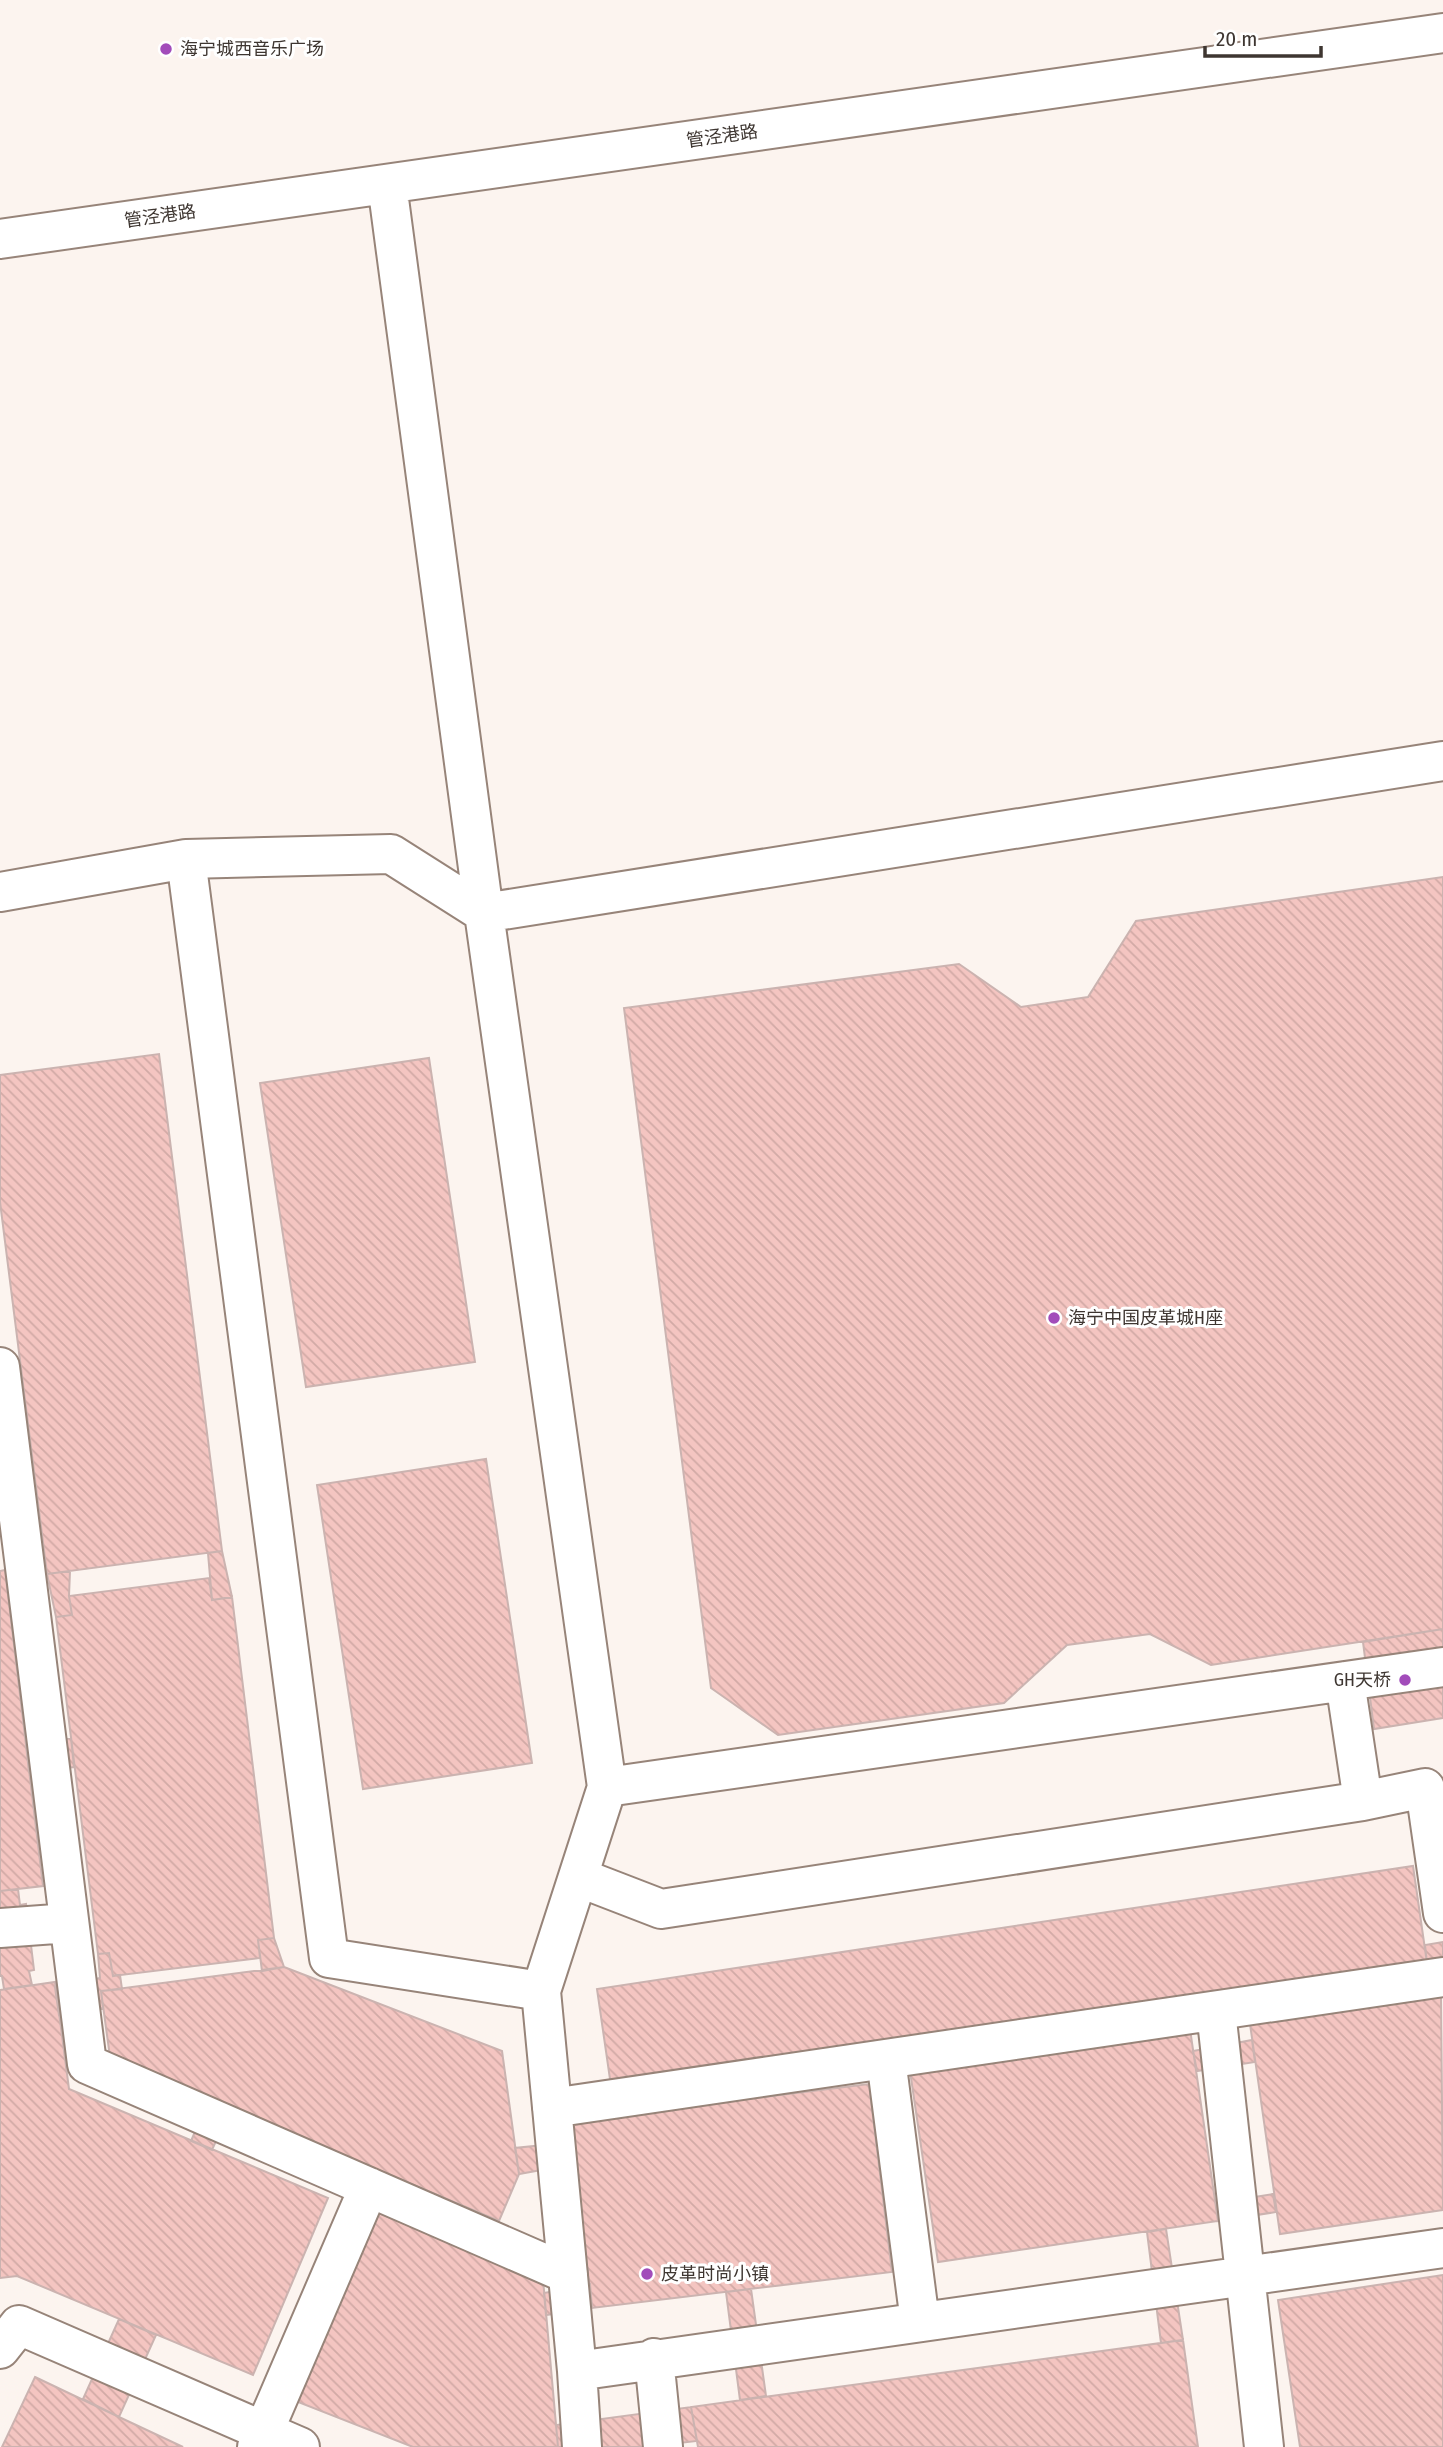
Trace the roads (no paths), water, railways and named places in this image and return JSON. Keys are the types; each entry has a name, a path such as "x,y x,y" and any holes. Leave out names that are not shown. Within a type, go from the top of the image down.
{"street":[{"name":"管泾港路","path":"0,239 1443,33"},
{"path":"387,184 484,914 607,1787 541,1992 582,2447"},
{"path":"0,892 186,859 391,855 484,914 1443,761"},
{"path":"186,859 328,1958 541,1992"},
{"path":"0,1367 88,2064 568,2274"},
{"path":"607,1787 1443,1667"},
{"path":"1345,1681 1363,1801"},
{"path":"578,1877 661,1909 1363,1801 1425,1787 1443,1913"},
{"path":"0,1928 69,1923"},
{"path":"552,2108 1443,1978"},
{"path":"1216,2011 1264,2447"},
{"path":"886,2059 920,2322"},
{"path":"261,2439 369,2187"},
{"path":"577,2371 1443,2248"},
{"path":"0,2349 19,2325 261,2439 300,2447"},
{"path":"654,2358 663,2447"}],"place":[{"name":"海宁城西音乐广场","path":"166,49"},
{"name":"海宁中国皮革城H座","path":"1054,1318"},
{"name":"GH天桥","path":"1405,1680"},
{"name":"皮革时尚小镇","path":"647,2274"}]}
